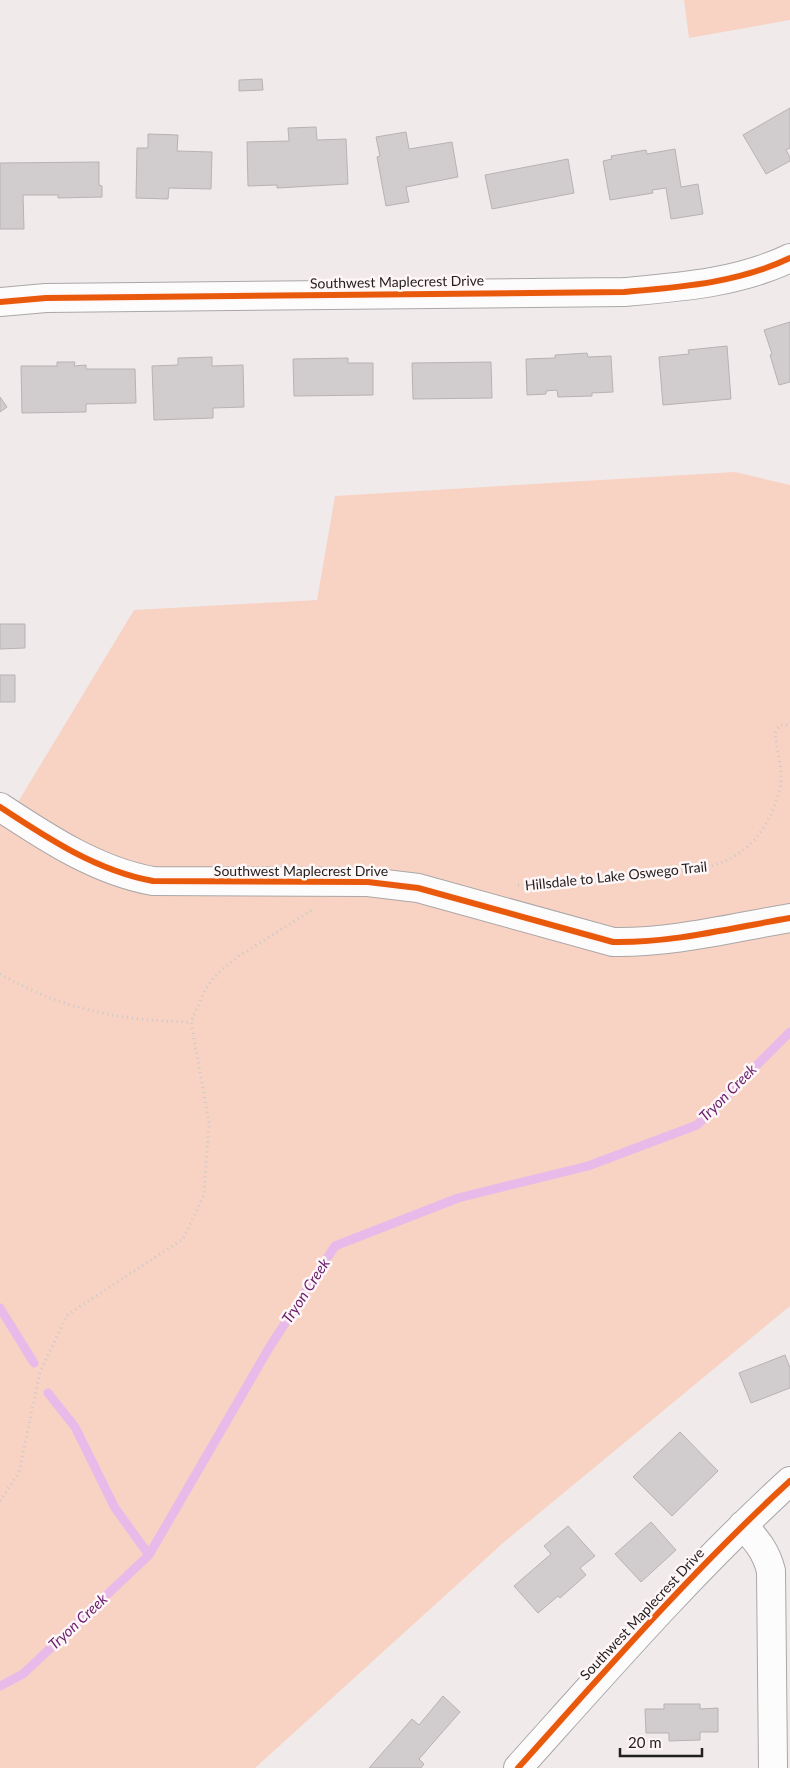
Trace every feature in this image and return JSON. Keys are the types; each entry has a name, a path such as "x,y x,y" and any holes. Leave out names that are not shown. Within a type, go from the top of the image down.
{"street":[{"name":"Southwest Maplecrest Drive","path":"0,302 46,298 624,292 702,285 754,273 790,258"},
{"name":"Southwest Maplecrest Drive","path":"0,807 72,852 131,877 153,881 368,882 394,884 418,888 613,942 640,943 672,940 790,918"},
{"name":"Southwest Maplecrest Drive","path":"518,1768 610,1665 743,1524 790,1481"},
{"path":"743,1524 762,1547 768,1559 771,1572 773,1768"}],"path":[{"path":"0,1500 19,1472 40,1372 67,1315 183,1239 204,1196 209,1122 191,1022 206,988 218,973 247,951 303,915 318,908"},
{"path":"0,974 44,996 101,1014 149,1021 191,1022"}],"shaded area":[{"path":"684,0 790,0 790,20 689,38"},
{"path":"735,472 790,485 790,1306 503,1543 255,1768 0,1768 0,804 18,802 134,610 317,600 335,496"}],"building":[{"path":"262,79 263,90 239,91 239,80"},
{"path":"790,108 790,148 786,150 790,161 766,174 743,135"},
{"path":"316,127 317,140 346,139 348,184 277,188 277,185 248,186 247,142 289,141 288,128"},
{"path":"406,132 409,149 452,142 458,177 406,187 409,202 386,206 377,157 380,156 376,137"},
{"path":"148,134 178,135 177,151 212,152 211,189 169,188 168,199 136,198 137,148 148,148"},
{"path":"675,149 681,187 698,184 703,214 671,219 666,188 652,190 653,193 610,200 603,161 612,159 611,156 646,150 647,154"},
{"path":"568,159 574,193 492,209 485,175"},
{"path":"99,162 99,185 102,186 102,197 58,198 58,195 23,195 24,229 0,229 0,163"},
{"path":"790,322 790,382 779,385 764,330"},
{"path":"727,346 731,399 663,405 659,357 689,354 688,350"},
{"path":"587,353 588,357 611,356 613,392 592,393 592,396 558,397 557,390 546,391 546,394 527,395 526,359 555,358 555,355"},
{"path":"212,357 212,366 243,365 244,407 213,408 213,418 154,420 152,366 178,365 178,358"},
{"path":"348,358 348,363 373,363 373,395 294,396 293,359"},
{"path":"57,362 75,362 74,366 86,365 86,369 135,369 136,403 86,404 86,412 22,413 21,366 57,366"},
{"path":"491,362 492,398 413,399 412,363"},
{"path":"0,397 7,407 0,412"},
{"path":"0,624 25,624 25,648 0,649"},
{"path":"0,675 15,675 15,702 0,702"},
{"path":"785,1355 790,1368 790,1388 751,1403 739,1373"},
{"path":"680,1432 718,1471 672,1516 633,1477"},
{"path":"651,1522 676,1550 641,1582 615,1554"},
{"path":"568,1526 595,1556 580,1568 586,1575 560,1598 558,1596 538,1613 514,1586 551,1554 544,1546"},
{"path":"443,1696 460,1712 419,1759 424,1764 421,1768 369,1768 412,1719 419,1725"},
{"path":"664,1704 700,1704 700,1709 718,1708 718,1732 700,1732 700,1740 669,1741 669,1733 646,1733 645,1709 664,1709"}],"waterway":[{"name":"Tryon Creek","path":"0,1686 23,1674 149,1555 269,1348 335,1246 458,1198 588,1166 697,1125 790,1032"},
{"path":"0,1308 34,1363"},
{"path":"48,1393 75,1427 115,1508 149,1555"}],"cycle path":[{"path":"0,302 46,298 624,292 688,286 730,278 750,273 790,258"},
{"path":"0,807 73,852 112,870 153,881 368,882 418,888 613,942 658,940 790,918"},
{"path":"518,1768 685,1585 790,1481"}]}
